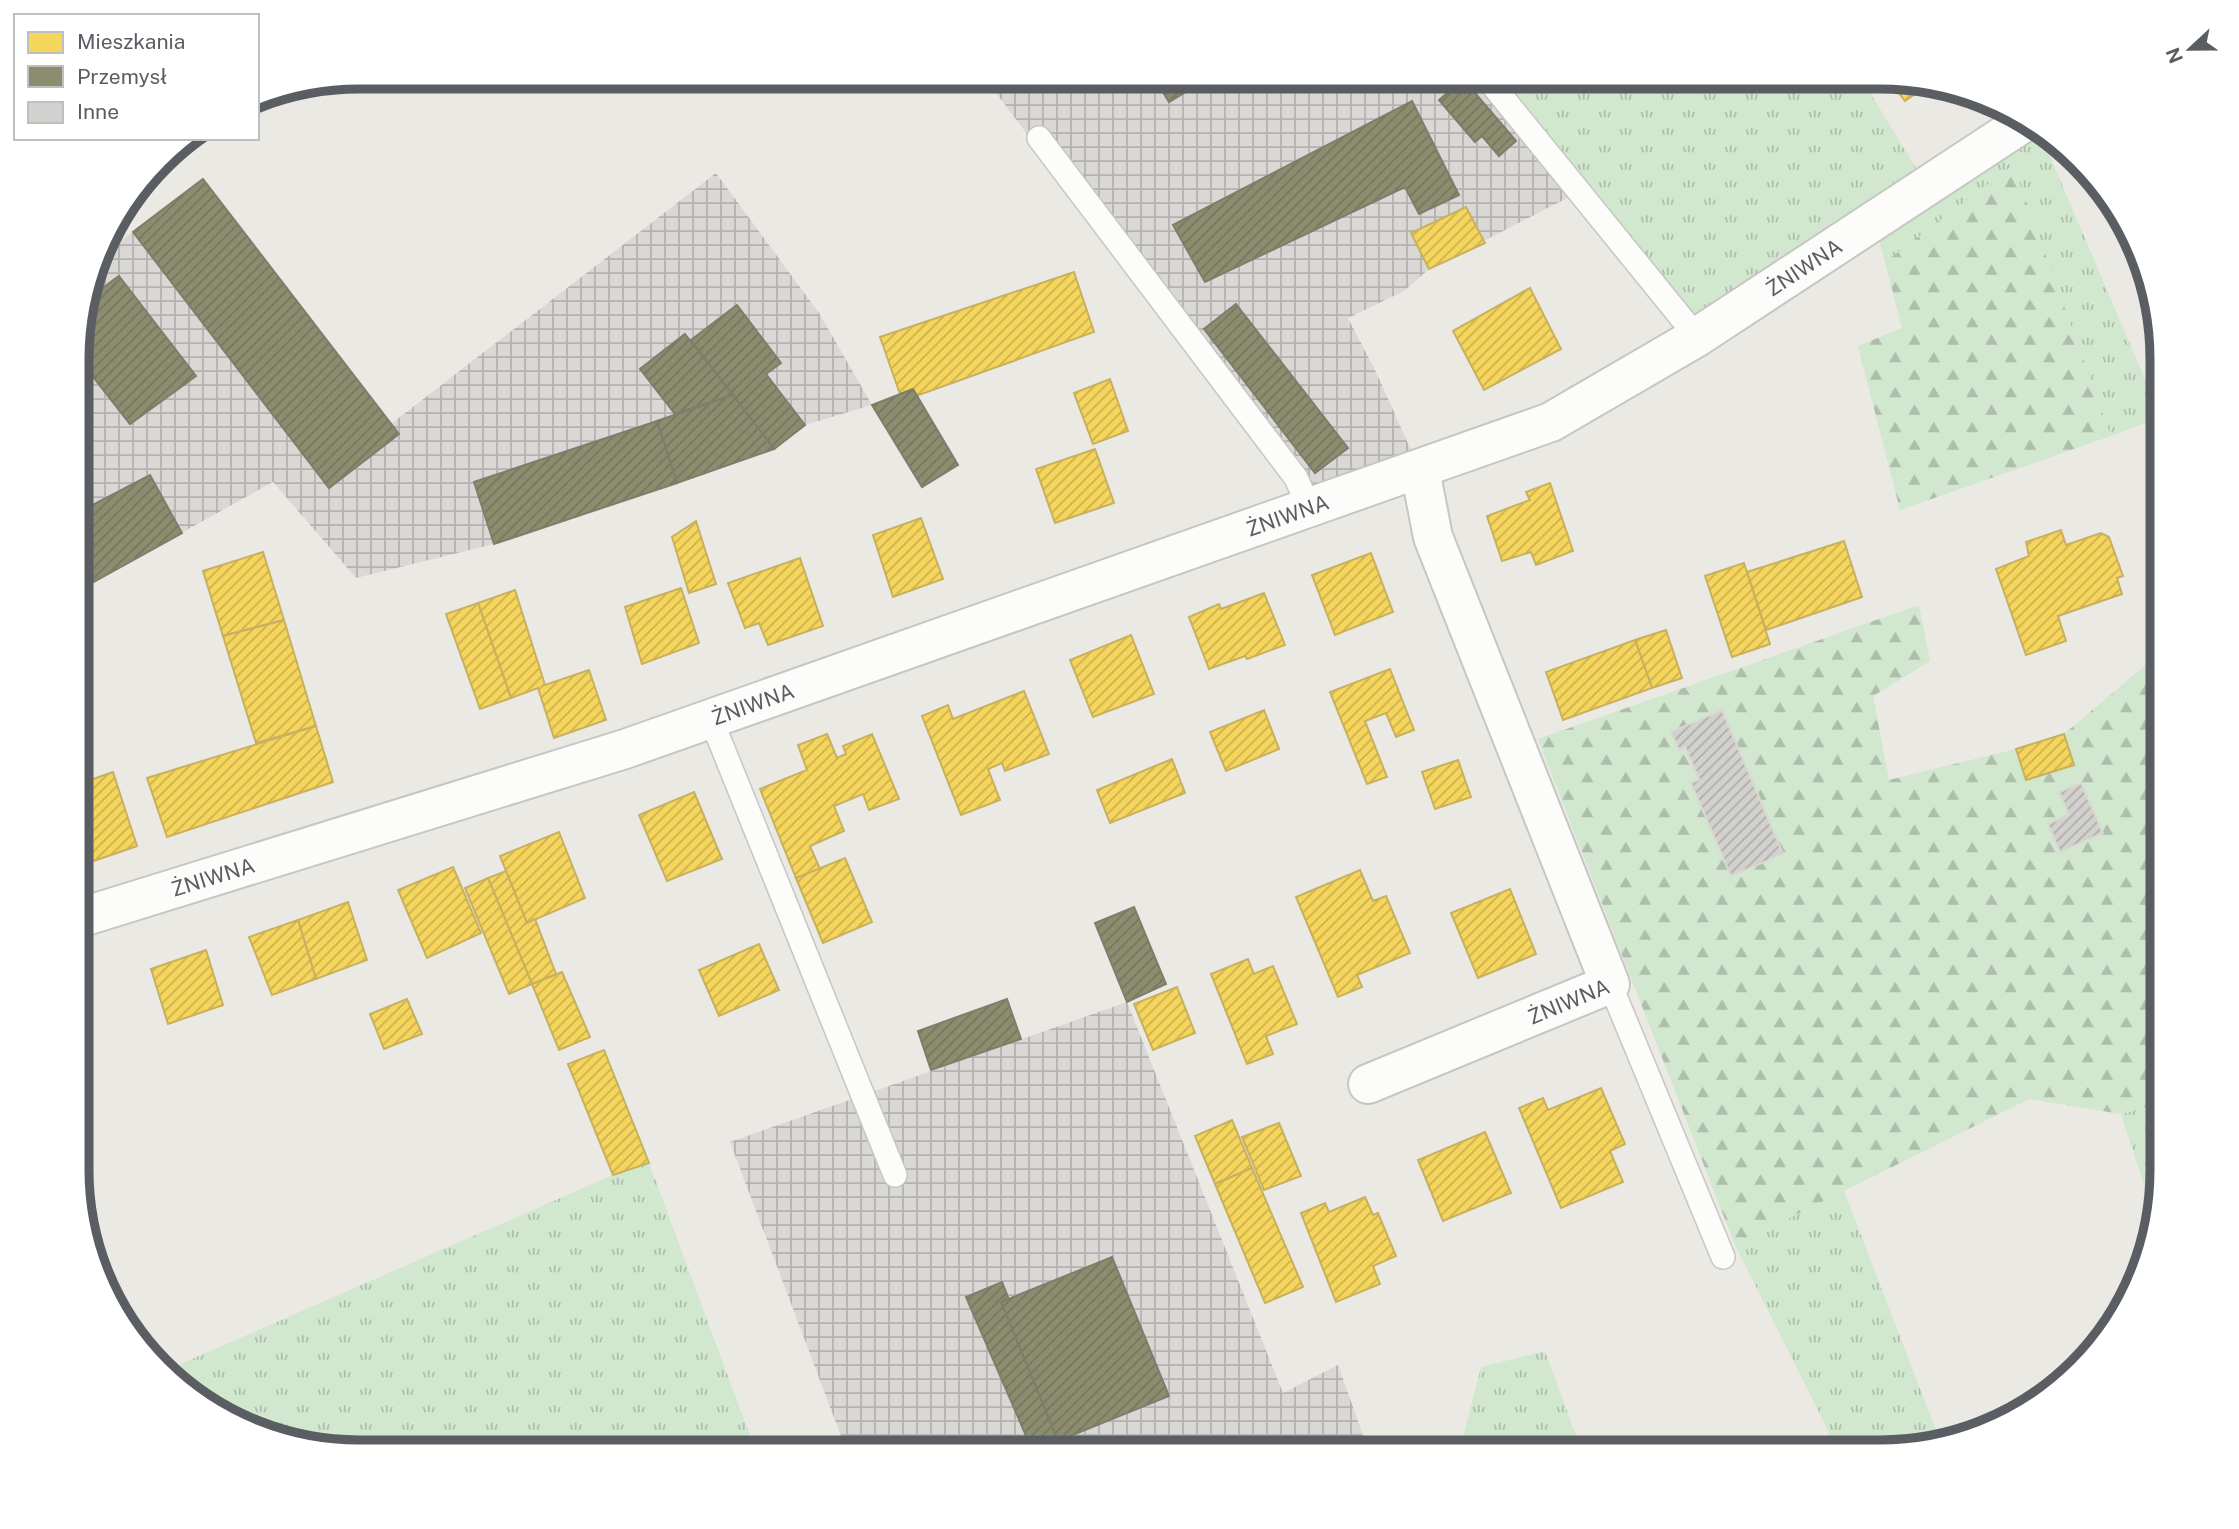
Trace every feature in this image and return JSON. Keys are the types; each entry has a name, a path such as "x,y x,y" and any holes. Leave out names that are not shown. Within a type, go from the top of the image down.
{"street":[{"name":"ŻNIWNA","path":"89,915 611,753 1551,422 1697,337 2017,127"},
{"name":"ŻNIWNA","path":"1368,1084 1611,984 1433,537 1420,470"}],"lane":[{"path":"1496,89 1697,337"},
{"path":"1038,138 1296,478 1310,509"},
{"path":"711,719 895,1175"},
{"path":"1611,984 1723,1257"}],"shaded area":[{"path":"993,89 1496,89 1579,192 1429,269 1404,291 1348,318 1375,370 1420,470 1310,509"},
{"path":"716,173 819,313 872,405 805,425 774,449 677,483 494,544 356,578 273,482 89,584 89,359 98,289 115,245 203,179 391,424"},
{"path":"1127,1002 1283,1393 1338,1365 1365,1440 842,1440 730,1142"}],"green space":[{"path":"1496,89 1868,89 1927,186 2028,133 2046,146 2150,391 2150,421 2111,436 2013,166 1885,262 1874,222 1697,337"},
{"path":"2013,165 2111,436 1900,510 1858,346 1902,328 1885,262"},
{"path":"1919,605 1930,661 1873,696 1889,780 2016,749 2064,734 2150,661 2150,1106 2121,1114 2029,1099 1735,1245 1538,739"},
{"path":"2150,1106 2148,1197 2121,1114"},
{"path":"649,1163 752,1440 359,1440 307,1435 256,1419 224,1404 174,1367 613,1175"},
{"path":"1844,1191 1937,1434 1880,1440 1824,1440 1829,1432 1735,1245"},
{"path":"1545,1351 1578,1440 1462,1440 1481,1367"}],"building: Mieszkania":[{"path":"1896,90 1918,92 1905,101"},
{"path":"1466,207 1485,243 1429,269 1411,233"},
{"path":"1074,272 1094,332 916,396 913,389 900,394 880,337"},
{"path":"1530,288 1561,349 1484,390 1453,331"},
{"path":"1110,379 1128,431 1093,444 1074,393"},
{"path":"1095,449 1114,503 1055,523 1036,469"},
{"path":"1550,483 1573,551 1536,565 1531,552 1502,561 1487,516 1530,500 1526,492"},
{"path":"921,518 943,579 893,597 873,535"},
{"path":"696,521 716,584 689,593 672,537"},
{"path":"2061,530 2066,545 2101,533 2109,537 2123,576 2117,578 2122,594 2058,616 2066,641 2026,655 1996,569 2029,556 2026,542"},
{"path":"1844,541 1862,597 1766,630 1747,572"},
{"path":"263,552 284,620 223,636 203,571"},
{"path":"1371,553 1393,612 1335,635 1312,575"},
{"path":"800,558 823,626 768,645 759,623 745,628 728,583"},
{"path":"1744,563 1770,644 1732,657 1705,576"},
{"path":"681,588 699,643 642,664 625,607"},
{"path":"515,590 545,685 589,670 606,720 554,738 538,688 511,698 478,603"},
{"path":"1264,593 1285,645 1209,669 1189,617 1219,604 1221,609"},
{"path":"478,603 511,698 480,709 446,614"},
{"path":"284,620 316,726 256,743 223,636"},
{"path":"1666,630 1682,678 1652,688 1635,640"},
{"path":"1131,635 1154,694 1093,717 1070,660"},
{"path":"1635,640 1652,688 1563,720 1546,672"},
{"path":"1390,669 1414,730 1396,737 1386,713 1365,721 1387,777 1367,784 1330,692"},
{"path":"1024,691 1049,754 1005,771 1002,763 988,769 1000,800 961,815 922,716 948,705 953,719"},
{"path":"1264,710 1279,749 1226,771 1210,732"},
{"path":"316,726 333,782 167,837 147,778"},
{"path":"827,734 837,758 846,754 843,746 872,734 899,799 869,810 863,794 834,806 844,831 810,846 820,869 796,878 760,789 807,770 798,745"},
{"path":"2064,734 2074,765 2026,780 2016,749"},
{"path":"1172,759 1185,793 1110,823 1097,790"},
{"path":"1458,760 1471,797 1435,809 1422,772"},
{"path":"113,772 137,846 89,863 89,780"},
{"path":"694,792 722,859 667,881 639,815"},
{"path":"559,832 585,898 527,923 500,856"},
{"path":"845,858 872,922 823,943 796,878"},
{"path":"453,867 481,933 427,958 398,890"},
{"path":"1360,870 1373,901 1386,896 1410,953 1357,975 1362,987 1338,997 1296,897"},
{"path":"506,871 527,923 535,919 556,974 532,984 488,878"},
{"path":"488,878 532,984 509,994 465,888"},
{"path":"1510,889 1536,954 1478,978 1451,913"},
{"path":"348,902 367,960 316,979 298,920"},
{"path":"298,920 316,979 272,995 249,937"},
{"path":"759,944 779,990 719,1016 699,970"},
{"path":"206,950 223,1005 168,1024 151,969"},
{"path":"1248,959 1254,974 1273,966 1297,1024 1266,1036 1273,1054 1247,1064 1211,974"},
{"path":"562,972 590,1037 559,1050 532,984"},
{"path":"1177,987 1195,1033 1153,1050 1134,1004"},
{"path":"407,999 422,1034 384,1049 370,1014"},
{"path":"604,1050 649,1163 613,1175 568,1064"},
{"path":"1601,1088 1625,1144 1610,1151 1623,1182 1561,1208 1519,1108 1543,1098 1548,1110"},
{"path":"1232,1120 1252,1168 1215,1184 1195,1136"},
{"path":"1279,1123 1301,1176 1264,1190 1242,1137"},
{"path":"1485,1132 1511,1193 1443,1221 1418,1160"},
{"path":"1252,1168 1303,1287 1265,1303 1215,1184"},
{"path":"1365,1197 1373,1215 1378,1213 1396,1256 1373,1266 1380,1284 1336,1302 1301,1213 1325,1203 1329,1212"}],"building: Przemysł":[{"path":"1161,89 1190,89 1169,102"},
{"path":"1452,89 1472,89 1516,141 1499,156 1482,136 1475,142 1439,100"},
{"path":"1412,101 1459,195 1419,214 1405,187 1205,282 1173,225"},
{"path":"203,179 399,434 329,488 133,232"},
{"path":"119,276 196,376 130,424 89,372 90,342 97,292"},
{"path":"1236,304 1348,448 1315,473 1204,329"},
{"path":"737,305 781,363 766,374 805,425 774,449 691,340"},
{"path":"685,334 733,395 675,414 640,369"},
{"path":"913,389 958,465 922,487 872,405"},
{"path":"733,395 774,449 677,483 657,421"},
{"path":"657,421 677,483 494,544 474,482"},
{"path":"150,475 182,533 89,584 89,507"},
{"path":"1134,907 1166,984 1127,1002 1095,923"},
{"path":"1007,999 1021,1039 931,1070 918,1031"},
{"path":"1112,1257 1169,1396 1058,1440 1001,1302"},
{"path":"1002,1282 1008,1297 1001,1302 1058,1440 1028,1440 966,1297"}],"building: Inne":[{"path":"1722,710 1783,854 1731,876 1691,783 1699,779 1685,747 1679,750 1671,732"},
{"path":"2081,783 2103,833 2060,852 2048,824 2069,814 2059,792"}]}
